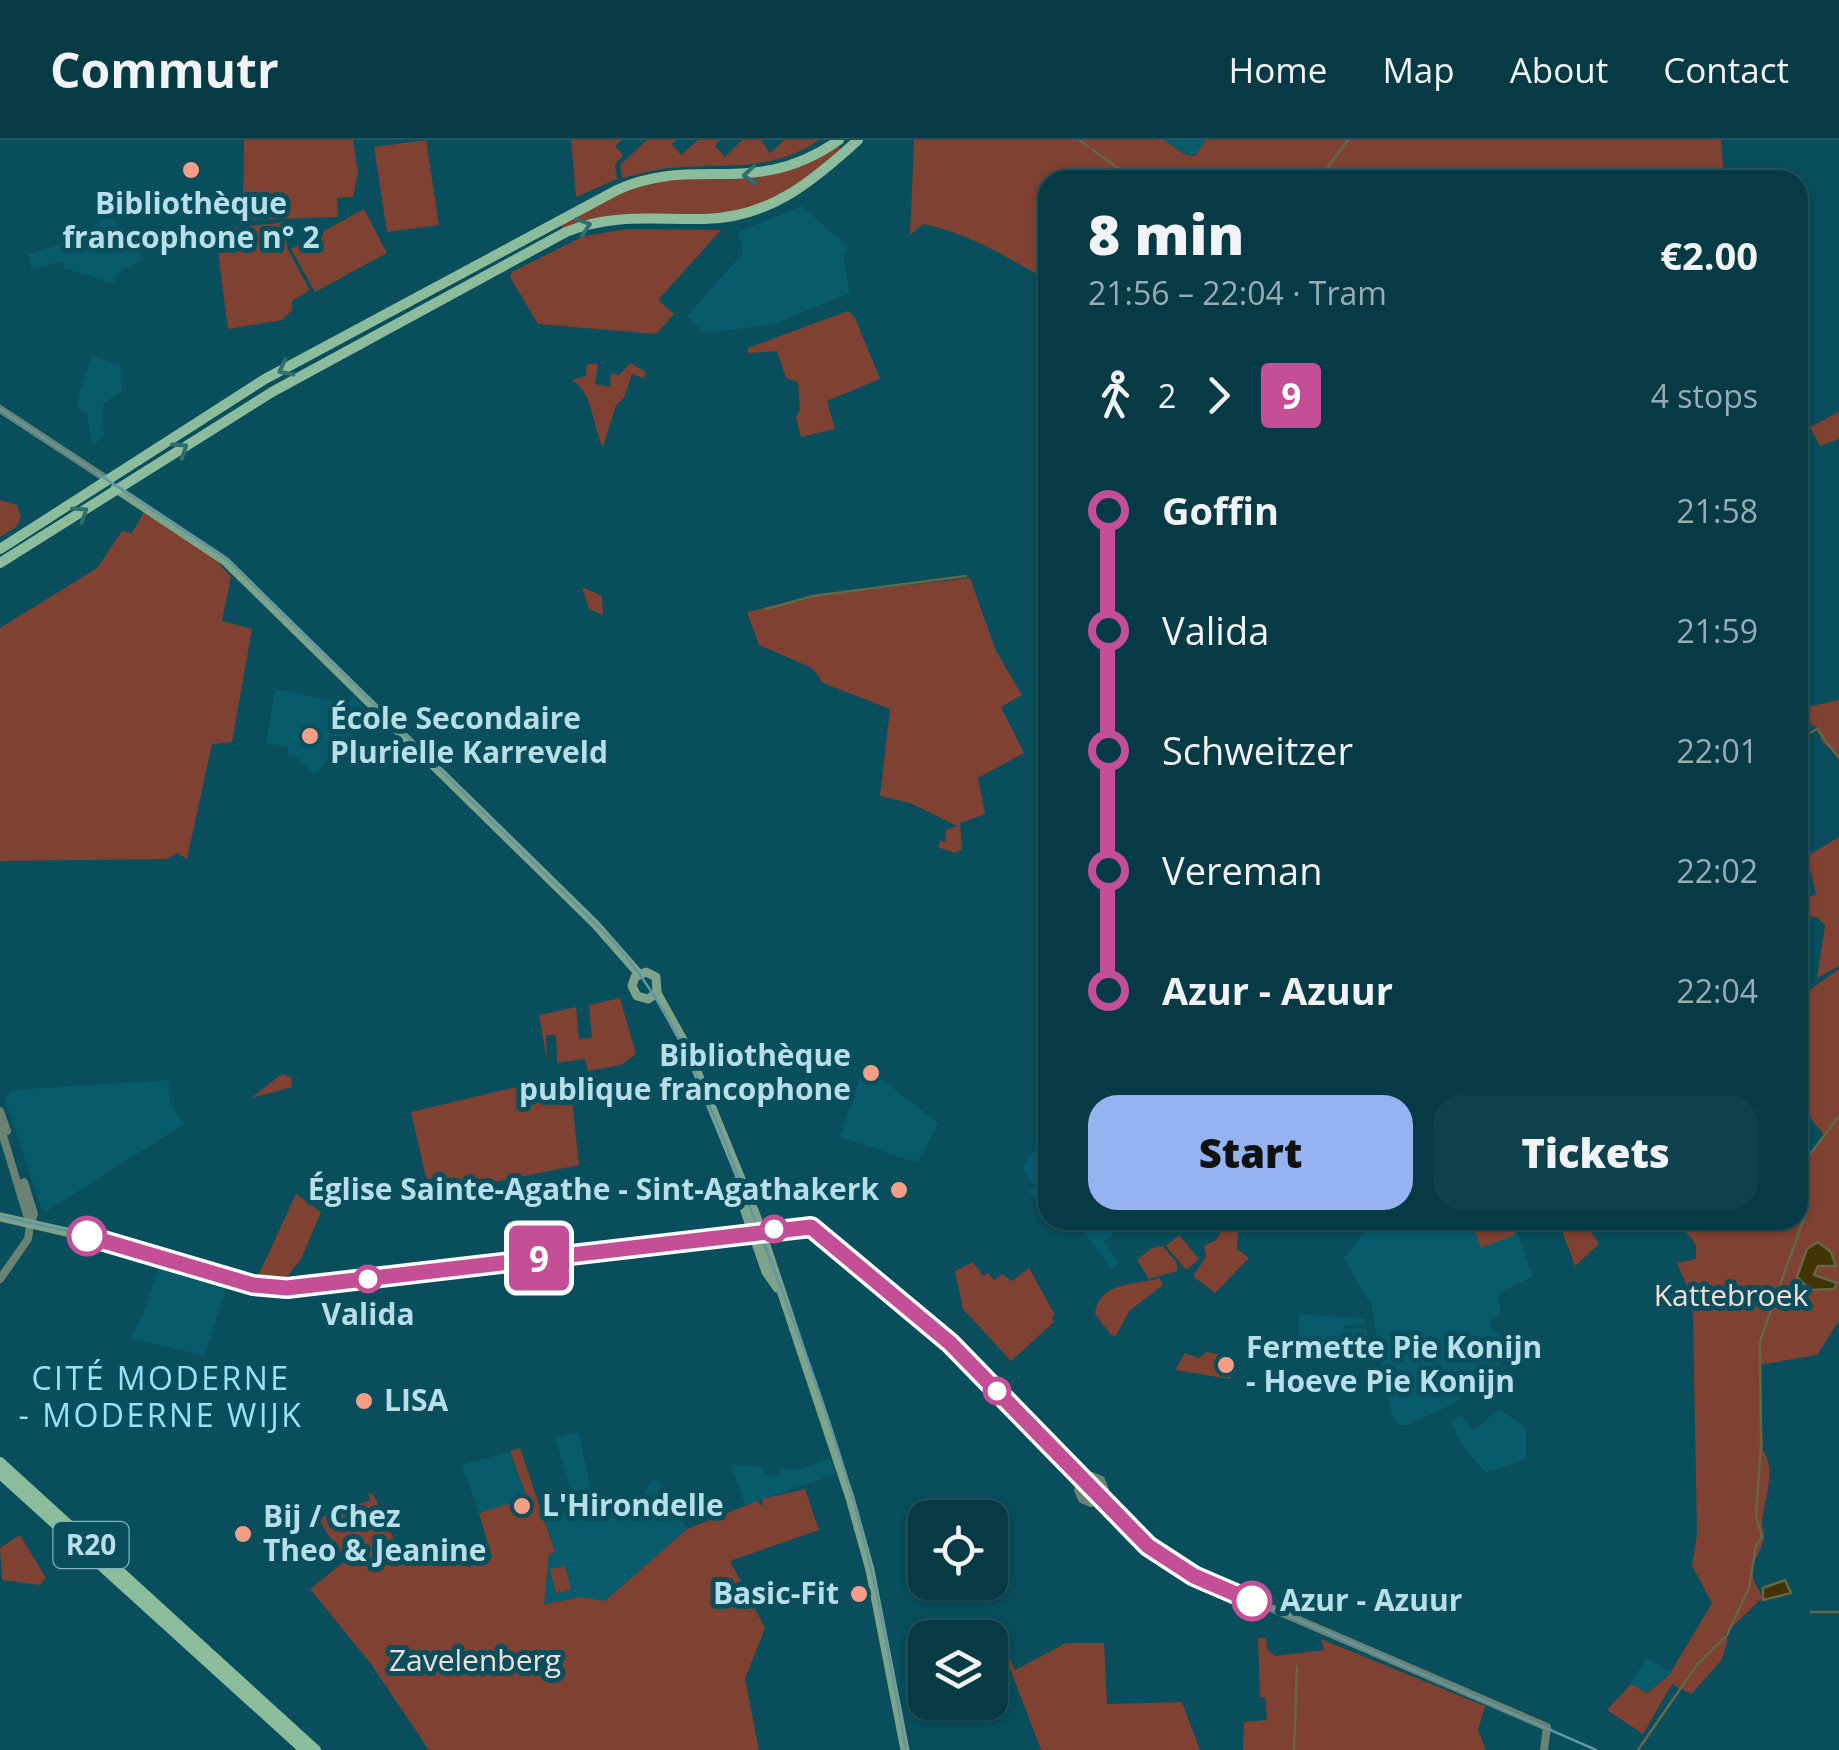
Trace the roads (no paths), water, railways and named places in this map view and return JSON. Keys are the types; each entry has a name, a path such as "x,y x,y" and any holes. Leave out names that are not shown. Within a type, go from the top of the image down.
{"main road":[{"path":"0,549 265,379 617,190 660,177 766,173 804,162 839,140"},
{"path":"0,564 290,382 566,232 612,218 704,219 747,214 788,198 858,140"},
{"path":"106,481 218,554 577,909 637,976 654,976 655,995 687,1048 750,1230 791,1323 831,1440 866,1555 906,1750 915,1750"},
{"path":"637,976 635,994 642,998 655,995"},
{"path":"0,1217 113,1244 242,1284 281,1290 750,1230"},
{"name":"R20","path":"0,1462 316,1750"},
{"name":"R20","path":"0,1474 304,1750"}],"street":[{"path":"0,412 106,481"},
{"path":"0,1111 28,1222"},
{"path":"0,1126 28,1222 28,1239 0,1279"},
{"path":"750,1230 808,1221 949,1344 1082,1480"},
{"path":"1092,1476 1101,1480 1105,1490 1100,1500 1091,1503 1082,1499 1078,1490 1082,1480 1092,1476"},
{"path":"1100,1500 1148,1547 1193,1577 1546,1727 1544,1750"}],"waterway":[{"path":"1079,140 1088,146"},
{"path":"1326,170 1348,140"},
{"path":"1093,150 1121,170"},
{"path":"766,609 813,596 966,576"},
{"path":"1808,734 1817,729 1839,758"},
{"path":"1808,1157 1839,1116"},
{"path":"1726,1637 1749,1588 1756,1545 1762,1538 1756,1516 1761,1445 1760,1341 1800,1230"},
{"path":"1811,1612 1839,1612"},
{"path":"1638,1750 1696,1666 1725,1637"},
{"path":"1294,1750 1297,1667"}],"tram line":[{"path":"0,409 227,559 612,940 636,969 692,1064 826,1412 870,1567 906,1750"},
{"path":"0,1216 94,1237 253,1285 281,1288 814,1228 950,1343 1140,1538 1178,1567 1596,1750"},
{"name":"9","path":"87,1236 253,1285 287,1288 811,1227 950,1343 1148,1546 1194,1576 1252,1601"}],"place":[{"name":"Bibliothèque francophone n° 2","path":"191,170"},
{"name":"École Secondaire Plurielle Karreveld","path":"310,736"},
{"name":"Bibliothèque publique francophone","path":"871,1073"},
{"name":"Église Sainte-Agathe - Sint-Agathakerk","path":"899,1190"},
{"name":"Valida","path":"368,1279"},
{"name":"Fermette Pie Konijn - Hoeve Pie Konijn","path":"1226,1365"},
{"name":"LISA","path":"364,1401"},
{"name":"L'Hirondelle","path":"522,1506"},
{"name":"Bij / Chez Theo & Jeanine","path":"243,1534"},
{"name":"Basic-Fit","path":"859,1594"},
{"name":"Azur - Azuur","path":"1252,1601"}],"district":[{"name":"CITÉ MODERNE - MODERNE WIJK","path":"161,1398"}],"park label":[{"name":"Kattebroek","path":"1731,1296"},
{"name":"Zavelenberg","path":"475,1661"}]}
